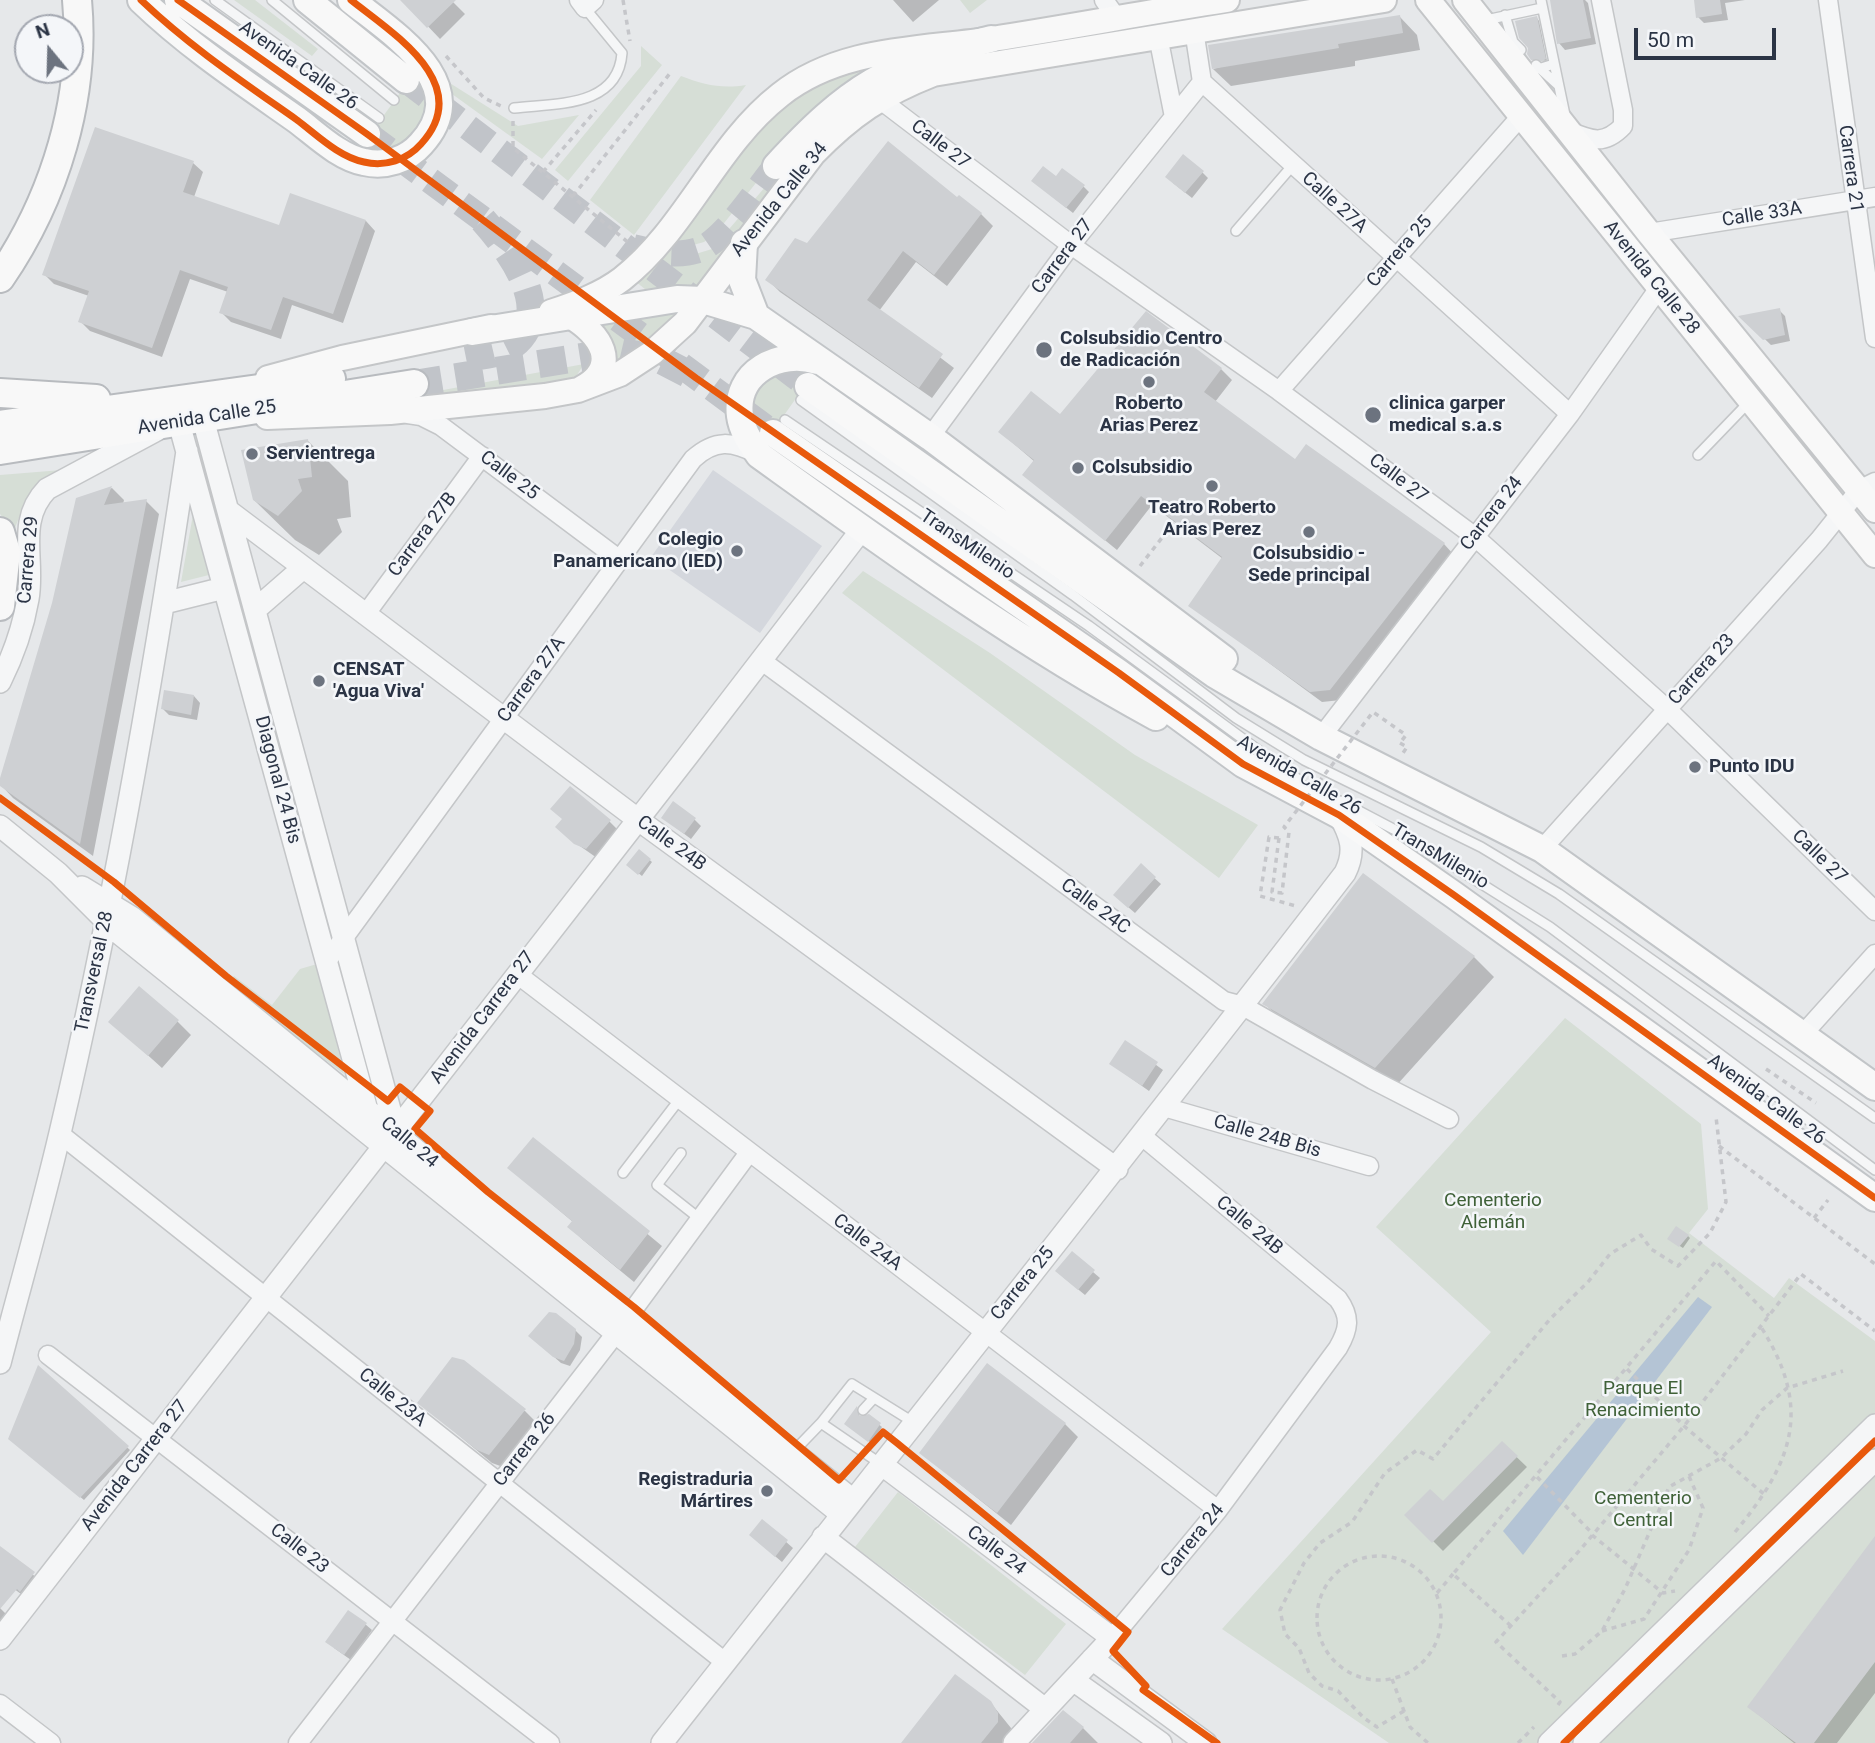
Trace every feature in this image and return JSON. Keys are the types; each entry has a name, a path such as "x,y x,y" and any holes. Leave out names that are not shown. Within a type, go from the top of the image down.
{"highway":[{"path":"0,278 23,241 50,185 64,142 77,62 77,0"},
{"name":"Avenida Calle 25","path":"0,450 181,414 412,376"},
{"path":"0,393 181,414"},
{"name":"Avenida Calle 25","path":"0,425 181,414"},
{"path":"0,532 6,552 0,606"}],"main road":[{"path":"141,0 197,49 348,157 381,164 397,161 412,155 432,129 438,98 436,83 419,56 351,0"},
{"name":"Avenida Calle 26","path":"178,0 373,126"},
{"path":"307,0 400,90"},
{"path":"776,166 816,123 864,84 933,53 1110,8 1227,0"},
{"name":"Avenida Calle 34","path":"181,414 390,412 578,390 620,374 652,354 685,323 813,154 878,98 952,69 1384,0"},
{"name":"Avenida Calle 28","path":"1428,0 1875,555"},
{"name":"Avenida Calle 28","path":"1465,0 1481,21 1530,64 1568,131 1649,233 1867,486 1875,510"},
{"path":"472,332 577,303 620,280 648,256 757,115 782,93 813,74 851,59 888,51 991,39"},
{"path":"744,243 741,280 757,316"},
{"path":"181,414 342,358 472,332 662,300 702,300 757,316 930,437 1321,737"},
{"path":"570,316 593,332 604,352 604,361 597,376 578,390"},
{"path":"822,363 794,356 780,358 763,366 746,384 741,396 740,417 744,431 772,436 862,529 1109,692 1243,764"},
{"path":"805,393 1214,674 1321,737 1542,849 1804,1033 1875,1087"},
{"name":"Avenida Calle 26","path":"772,436 1119,673 1243,764 1334,805 1875,1198"}],"street":[{"path":"1568,131 1599,141 1612,137 1623,126 1623,110 1601,0"},
{"name":"Carrera 21","path":"1828,0 1875,338"},
{"path":"1194,30 1202,82"},
{"path":"1158,36 1174,117"},
{"name":"Carrera 27","path":"930,437 1071,244 1202,82"},
{"name":"Calle 27A","path":"1202,82 1570,414"},
{"name":"Calle 27","path":"878,98 1071,244 1279,391 1475,536 1667,709 1875,911"},
{"name":"Carrera 25","path":"1279,391 1522,115"},
{"name":"Calle 33A","path":"1649,233 1875,197"},
{"name":"Carrera 24","path":"1321,737 1570,414 1659,288"},
{"name":"Calle 25","path":"390,412 421,416 437,424 620,560"},
{"name":"Diagonal 24 Bis","path":"181,414 187,452 367,1107"},
{"name":"Diagonal 24 Bis","path":"181,414 230,512 345,937 385,1139"},
{"name":"Carrera 29","path":"2,678 17,644 28,600 28,521 37,500 47,489 181,414"},
{"name":"Carrera 27A","path":"327,961 703,450 772,436"},
{"name":"Transversal 28","path":"0,1363 60,1134 108,912 164,603 187,452"},
{"name":"Carrera 27B","path":"365,615 482,456"},
{"name":"Carrera 23","path":"1542,849 1819,540 1840,510 1867,486"},
{"name":"Calle 24B","path":"230,512 640,821 1117,1169"},
{"name":"Avenida Carrera 27","path":"0,1639 157,1439 385,1139 640,821 862,529"},
{"path":"256,609 303,568"},
{"path":"164,603 224,589"},
{"name":"Calle 24C","path":"762,660 1224,1002 1243,1006 1373,1080 1449,1119"},
{"name":"Carrera 25","path":"662,1743 985,1331 1117,1169 1345,873 1352,858 1348,830 1334,805"},
{"name":"Calle 24","path":"0,826 385,1139 847,1507"},
{"name":"Calle 24","path":"108,912 133,918 367,1107 385,1139"},
{"path":"1804,1033 1875,954"},
{"name":"Calle 24A","path":"517,974 748,1154 1218,1510"},
{"name":"Calle 24B Bis","path":"1164,1107 1369,1167"},
{"name":"Calle 23A","path":"60,1134 725,1662"},
{"name":"Calle 24B","path":"1142,1136 1338,1299 1349,1321"},
{"name":"Carrera 26","path":"298,1743 621,1326 748,1154"},
{"name":"Carrera 24","path":"1014,1743 1112,1638 1218,1510 1338,1348 1347,1334 1349,1321"},
{"name":"Calle 24","path":"621,1326 793,1452 847,1507"},
{"name":"Calle 23","path":"48,1355 550,1743"},
{"path":"1549,1743 1875,1425"},
{"path":"1584,1743 1875,1460"},
{"name":"Calle 24","path":"881,1464 1112,1638"},
{"path":"823,1538 1045,1710"},
{"path":"1092,1659 1206,1743"},
{"path":"1073,1680 1161,1743"},
{"path":"0,1704 51,1743"}],"lane":[{"path":"215,0 373,126"},
{"path":"272,0 400,90"},
{"path":"514,108 579,101 598,95 612,81 621,66 622,53 586,3"},
{"path":"1481,21 1541,4 1568,131"},
{"path":"1505,15 1513,42 1530,64 1558,85"},
{"path":"1530,64 1554,64"},
{"path":"1236,231 1293,165"},
{"name":"TransMilenio","path":"805,393 1236,718 1304,760 1481,847 1559,894 1875,1118"},
{"path":"1698,455 1751,400"},
{"name":"TransMilenio","path":"772,436 1089,626 1305,783"},
{"name":"TransMilenio","path":"1334,805 1410,839 1550,927 1875,1170"},
{"path":"623,1173 679,1100"},
{"path":"681,1153 657,1185 700,1219"},
{"path":"793,1452 821,1423 852,1384 913,1422"},
{"path":"863,1410 874,1398"},
{"path":"821,1423 881,1464"},
{"path":"841,1437 849,1428"}],"path":[{"path":"442,51 494,105 514,108 513,148 621,239 648,256"},
{"path":"573,196 671,72"},
{"path":"1135,573 1175,521"},
{"path":"1318,908 1294,906 1260,896 1269,837 1279,838 1272,892 1282,893 1289,832 1284,827 1373,712 1406,735 1400,743"},
{"path":"1763,1067 1816,1103"},
{"path":"1404,1711 1377,1727 1338,1691 1322,1686 1309,1673 1299,1648 1285,1634 1280,1623 1280,1610 1304,1563 1320,1543 1352,1522 1385,1473 1418,1450 1433,1459 1610,1254 1641,1236 1651,1249 1678,1266 1710,1233 1726,1202 1716,1117"},
{"path":"1719,1146 1875,1264"},
{"path":"1814,1218 1828,1200"},
{"path":"1437,1592 1716,1261 1769,1316"},
{"path":"1552,1710 1560,1702 1496,1642 1593,1535 1684,1426 1801,1274 1875,1331"},
{"path":"1729,1539 1774,1480 1793,1426 1787,1388 1775,1349 1761,1327"},
{"path":"1627,1369 1684,1426 1765,1495"},
{"path":"1562,1656 1576,1654 1602,1631 1668,1487 1721,1458 1746,1434 1762,1410 1787,1388 1843,1371"},
{"path":"1602,1631 1644,1619 1689,1550 1703,1508 1689,1475"},
{"path":"1537,1476 1593,1535 1663,1593 1677,1591"},
{"path":"1385,1555 1406,1561 1425,1574 1437,1592 1441,1607 1437,1641 1426,1660 1412,1671 1392,1679 1372,1680 1351,1674 1332,1660 1320,1641 1315,1619 1319,1597 1334,1574 1360,1558 1385,1555"},
{"path":"1453,1574 1511,1626"},
{"path":"1392,1679 1410,1727 1428,1743"},
{"path":"1518,1743 1544,1718"}],"shaded area":[{"name":"Colegio Panamericano (IED)","path":"713,470 822,546 760,633 651,557"}],"green space":[{"path":"234,0 255,0 318,49 312,56"},
{"path":"960,0 987,0 970,13"},
{"path":"641,46 662,65 568,181 555,170 641,66"},
{"path":"903,57 775,159 717,232 704,242 675,250 675,255 689,256 712,249 801,145 894,82 703,287 656,298 635,281 755,126 819,80"},
{"path":"421,64 434,94 408,152 355,155"},
{"path":"437,75 518,126 579,115 542,159 441,86"},
{"path":"681,76 713,85 746,85 634,235 590,200"},
{"path":"690,302 659,338 605,373 583,316"},
{"path":"584,364 575,378 554,386 416,395"},
{"path":"818,367 761,448 754,436 750,387 760,374"},
{"path":"74,469 36,493 18,519 14,532 0,514 0,475"},
{"path":"194,509 209,575 181,582"},
{"path":"863,571 990,653 1135,755 1258,825 1219,878 842,593"},
{"path":"317,964 344,1074 227,985 234,976 272,1005 300,969"},
{"name":"Cementerio Central","path":"1565,1018 1701,1124 1708,1209 1689,1233 1774,1298 1789,1278 1875,1341 1875,1743 1389,1743 1222,1629 1491,1332 1376,1227"},
{"path":"898,1492 1066,1624 1025,1675 855,1547"}],"water":[{"path":"1698,1297 1712,1307 1523,1555 1503,1531"}],"building":[{"path":"400,0 456,0 427,28"},
{"path":"1550,0 1583,0 1591,38 1557,44"},
{"path":"1694,0 1720,0 1722,14 1696,18"},
{"path":"1400,15 1403,33 1338,44 1339,48 1212,69 1208,45"},
{"path":"1537,16 1546,59 1542,61 1531,60 1527,54 1528,48 1519,38 1515,21"},
{"path":"95,127 194,161 183,192 279,225 290,193 366,220 333,314 283,297 271,330 219,313 228,287 180,270 152,348 78,322 89,291 42,275"},
{"path":"888,141 957,197 959,195 982,213 934,275 903,251 867,300 943,354 919,388 765,280 795,238 807,243"},
{"path":"1183,154 1204,171 1185,193 1165,177"},
{"path":"1043,166 1056,176 1062,168 1085,185 1066,208 1031,181"},
{"path":"1780,308 1785,335 1763,340 1738,316"},
{"name":"Colsubsidio - Sede principal","path":"1146,311 1222,368 1204,392 1295,459 1306,444 1445,543 1330,690 1310,692 1188,606 1222,557 1141,496 1105,541 1022,475 1034,460 998,432 1031,391 1060,414"},
{"path":"308,439 312,477 298,479 302,491 278,516 253,500 241,450"},
{"path":"112,486 104,505 147,499 80,844 0,786 0,778 52,603 76,498"},
{"path":"164,690 194,695 191,715 161,709"},
{"path":"570,786 611,820 586,849 574,844 555,827 562,819 550,809"},
{"path":"673,801 696,818 684,834 661,818"},
{"path":"639,849 651,859 638,875 626,865"},
{"path":"1141,863 1156,877 1128,908 1113,895"},
{"path":"1363,873 1475,956 1375,1068 1262,1004"},
{"path":"139,986 179,1020 148,1056 108,1022"},
{"path":"1125,1040 1158,1062 1142,1086 1109,1064"},
{"path":"533,1137 650,1231 620,1270 567,1227 572,1221 507,1168"},
{"path":"1676,1226 1689,1235 1679,1247 1667,1239"},
{"path":"1072,1251 1095,1270 1078,1290 1055,1271"},
{"path":"549,1312 556,1313 576,1329 574,1344 564,1361 553,1357 528,1336"},
{"path":"452,1357 464,1360 526,1409 489,1455 477,1450 417,1403"},
{"path":"987,1363 1066,1423 997,1513 919,1453"},
{"path":"38,1365 129,1446 80,1498 8,1439"},
{"path":"857,1406 859,1416 869,1414 881,1423 868,1442 844,1424"},
{"path":"1502,1441 1518,1456 1432,1543 1404,1515 1430,1489 1443,1501"},
{"path":"762,1519 788,1540 775,1557 749,1535"},
{"path":"1875,1536 1875,1662 1814,1743 1796,1743 1747,1707"},
{"path":"0,1546 35,1572 20,1592 17,1589 0,1609"},
{"path":"348,1610 367,1623 344,1655 325,1642"},
{"path":"955,1674 991,1701 998,1713 998,1722 981,1743 901,1743"},
{"path":"1063,1710 1084,1727 1070,1743 1032,1743"}],"tunnel":[{"path":"406,80 808,386"},
{"path":"367,134 773,433"},
{"path":"633,247 677,253 703,248 713,242 732,222 776,166"},
{"path":"466,358 496,353 513,345 525,331 530,315 524,280 515,263 483,220"},
{"path":"414,384 620,351 663,361 696,378"}],"cycle path":[{"path":"141,0 197,48 337,150 364,162 380,164 395,161 415,150 435,122 439,101 434,81 406,44 351,0"},
{"path":"178,0 367,134 696,378 1119,673 1243,764 1339,815 1875,1198"},
{"path":"0,798 114,882 226,976 388,1101 400,1087 430,1111 415,1129 488,1192 634,1307 839,1480 883,1432 1128,1632 1113,1651 1146,1686 1143,1690 1217,1743"},
{"path":"1564,1743 1875,1441"}],"place":[{"name":"Colsubsidio Centro de Radicación","path":"1044,350"},
{"name":"Roberto Arias Perez","path":"1149,382"},
{"name":"clinica garper medical s.a.s","path":"1373,415"},
{"name":"Servientrega","path":"252,454"},
{"name":"Colsubsidio","path":"1078,468"},
{"name":"Teatro Roberto Arias Perez","path":"1212,486"},
{"name":"Colsubsidio - Sede principal","path":"1309,532"},
{"name":"Colegio Panamericano (IED)","path":"737,551"},
{"name":"CENSAT 'Agua Viva'","path":"319,681"},
{"name":"Punto IDU","path":"1695,767"},
{"name":"Registraduria Mártires","path":"767,1491"}],"park label":[{"name":"Cementerio Alemán","path":"1493,1212"},
{"name":"Parque El Renacimiento","path":"1643,1400"}]}
